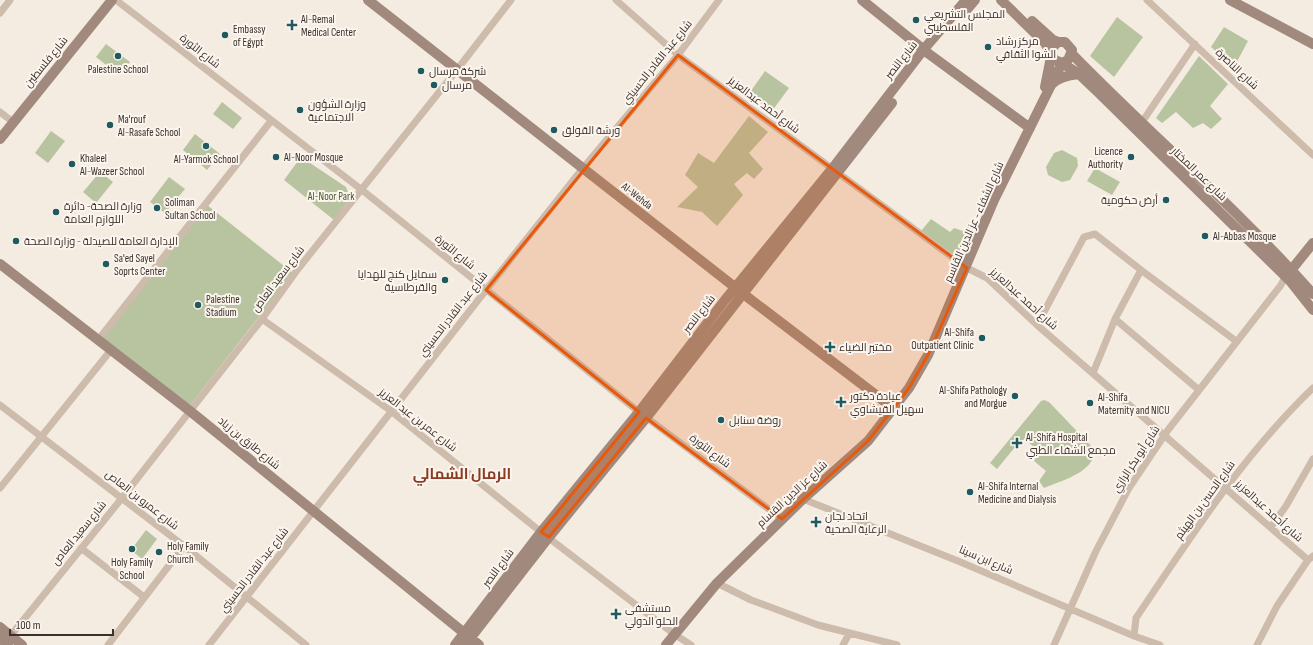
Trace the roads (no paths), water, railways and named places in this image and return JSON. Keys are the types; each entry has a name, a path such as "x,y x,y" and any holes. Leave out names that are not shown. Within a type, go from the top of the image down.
{"main road":[{"name":"شارع فلسطين","path":"0,139 112,0"},
{"name":"Al-Wehda","path":"368,0 456,71 583,168 739,291 894,408"},
{"path":"862,0 926,52 1030,128"},
{"name":"شارع النصر","path":"455,645 466,639 545,534 643,415 739,291 835,172 966,0"},
{"name":"شارع النصر","path":"926,52 975,0"},
{"path":"1001,0 1046,43 1055,61 1062,63"},
{"path":"1010,0 1053,40 1068,44 1072,54 1068,60 1062,63 1044,96"},
{"path":"1233,1 1313,44"},
{"path":"1044,96 1052,46 1058,42"},
{"name":"شارع عمر المختار","path":"1072,54 1138,127"},
{"name":"شارع عمر المختار","path":"1062,63 1079,74 1138,127 1289,277 1313,310"},
{"path":"1044,96 1055,81 1071,75 1079,74"},
{"name":"شارع الشفاء - عز الدين القاسم","path":"928,355 967,268 994,200 1030,128 1044,96"},
{"path":"1289,277 1313,243"},
{"path":"1289,277 1313,254"},
{"name":"شارع طارق بن زياد","path":"0,264 190,411 314,511 466,639 479,645"},
{"name":"شارع عمر المختار","path":"1289,277 1313,294"},
{"name":"شارع عز الدين القسام","path":"666,645 717,583 802,499 868,441 909,388 928,355"},
{"path":"0,627 5,641 22,645"}],"street":[{"path":"0,13 10,0"},
{"name":"شارع الثورة","path":"116,0 362,190 643,415 782,519"},
{"name":"شارع سعيد العاص","path":"5,641 122,498 262,319 298,269 511,0"},
{"name":"شارع أحمد عبدالعزيز","path":"616,0 678,55 967,268 988,278 1037,325 1271,527 1310,558"},
{"name":"شارع عبد القادر الحسيني","path":"209,645 486,290 583,168 678,55 719,0"},
{"name":"شارع الناصرة","path":"1147,0 1313,155"},
{"path":"1138,127 1195,44"},
{"path":"0,112 13,122"},
{"path":"98,340 271,121"},
{"path":"1037,325 1084,237 1086,235 1095,234 1236,341"},
{"path":"1093,373 1115,319 1141,270"},
{"name":"شارع أبو بكر الرازي","path":"1054,645 1072,608 1096,551 1129,488 1164,435 1236,341 1289,277"},
{"name":"شارع عمر بن عبد العزيز","path":"262,319 391,411 545,534 674,634 691,645"},
{"path":"1115,319 1199,390"},
{"path":"0,488 111,350"},
{"name":"شارع الحسن بن الهيثم","path":"1134,636 1136,618 1226,487 1289,410 1313,388"},
{"name":"شارع عمرو بن العاص","path":"0,405 184,546 306,645"},
{"path":"1271,527 1286,506 1313,459"},
{"name":"شارع ابن سينا","path":"802,499 1072,608 1134,636 1160,645"},
{"path":"108,645 184,546"},
{"path":"81,548 144,597"},
{"path":"1257,645 1277,606 1310,558"},
{"path":"717,583 751,600 818,625 897,645"},
{"path":"843,645 849,634"}],"place":[{"name":"المجلس التشريعي الفلسطيني","path":"916,20"},
{"name":"Al-Remal Medical Center","path":"292,25"},
{"name":"Embassy of Egypt","path":"225,35"},
{"name":"مركز رشاد الشوا الثقافي","path":"988,47"},
{"name":"Palestine School","path":"118,56"},
{"name":"شركة مرسال","path":"421,71"},
{"name":"مرسال","path":"434,85"},
{"name":"وزارة الشؤون الاجتماعية","path":"300,110"},
{"name":"Ma'rouf Al-Rasafe School","path":"110,125"},
{"name":"ورشة القولق","path":"554,130"},
{"name":"Al-Yarmok School","path":"206,146"},
{"name":"Al-Noor Mosque","path":"276,157"},
{"name":"Licence Authority","path":"1131,157"},
{"name":"Khaleel Al-Wazeer School","path":"72,164"},
{"name":"أرض حكومية","path":"1166,200"},
{"name":"Soliman Sultan School","path":"157,208"},
{"name":"وزارة الصحة- دائرة اللوازم العامة","path":"56,212"},
{"name":"Al-Abbas Mosque","path":"1205,236"},
{"name":"الإدارة العامة للصيدلة - وزارة الصحة","path":"16,241"},
{"name":"Sa'ed Sayel Soprts Center","path":"106,264"},
{"name":"سمايل كنج للهدايا والقرطاسية","path":"445,280"},
{"name":"Palestine Stadium","path":"198,305"},
{"name":"Al-Shifa Outpatient Clinic","path":"982,338"},
{"name":"مختبر الضياء","path":"830,347"},
{"name":"Al-Shifa Pathology and Morgue","path":"1015,396"},
{"name":"عيادة دكتور سهيل القيشاوي","path":"841,402"},
{"name":"Al-Shifa Maternity and NICU","path":"1090,403"},
{"name":"روضة سنابل","path":"721,420"},
{"name":"Al-Shifa Hospital مجمع الشفاء الطبي","path":"1017,443"},
{"name":"Al-Shifa Internal Medicine and Dialysis","path":"970,492"},
{"name":"اتحاد لجان الرعاية الصحية","path":"816,522"},
{"name":"Holy Family School","path":"132,549"},
{"name":"Holy Family Church","path":"159,552"},
{"name":"مستشفى الحلو الدولي","path":"616,614"}],"district":[{"name":"الرمال الشمالي","path":"462,474"}],"park label":[{"name":"Al-Noor Park","path":"331,196"}]}
